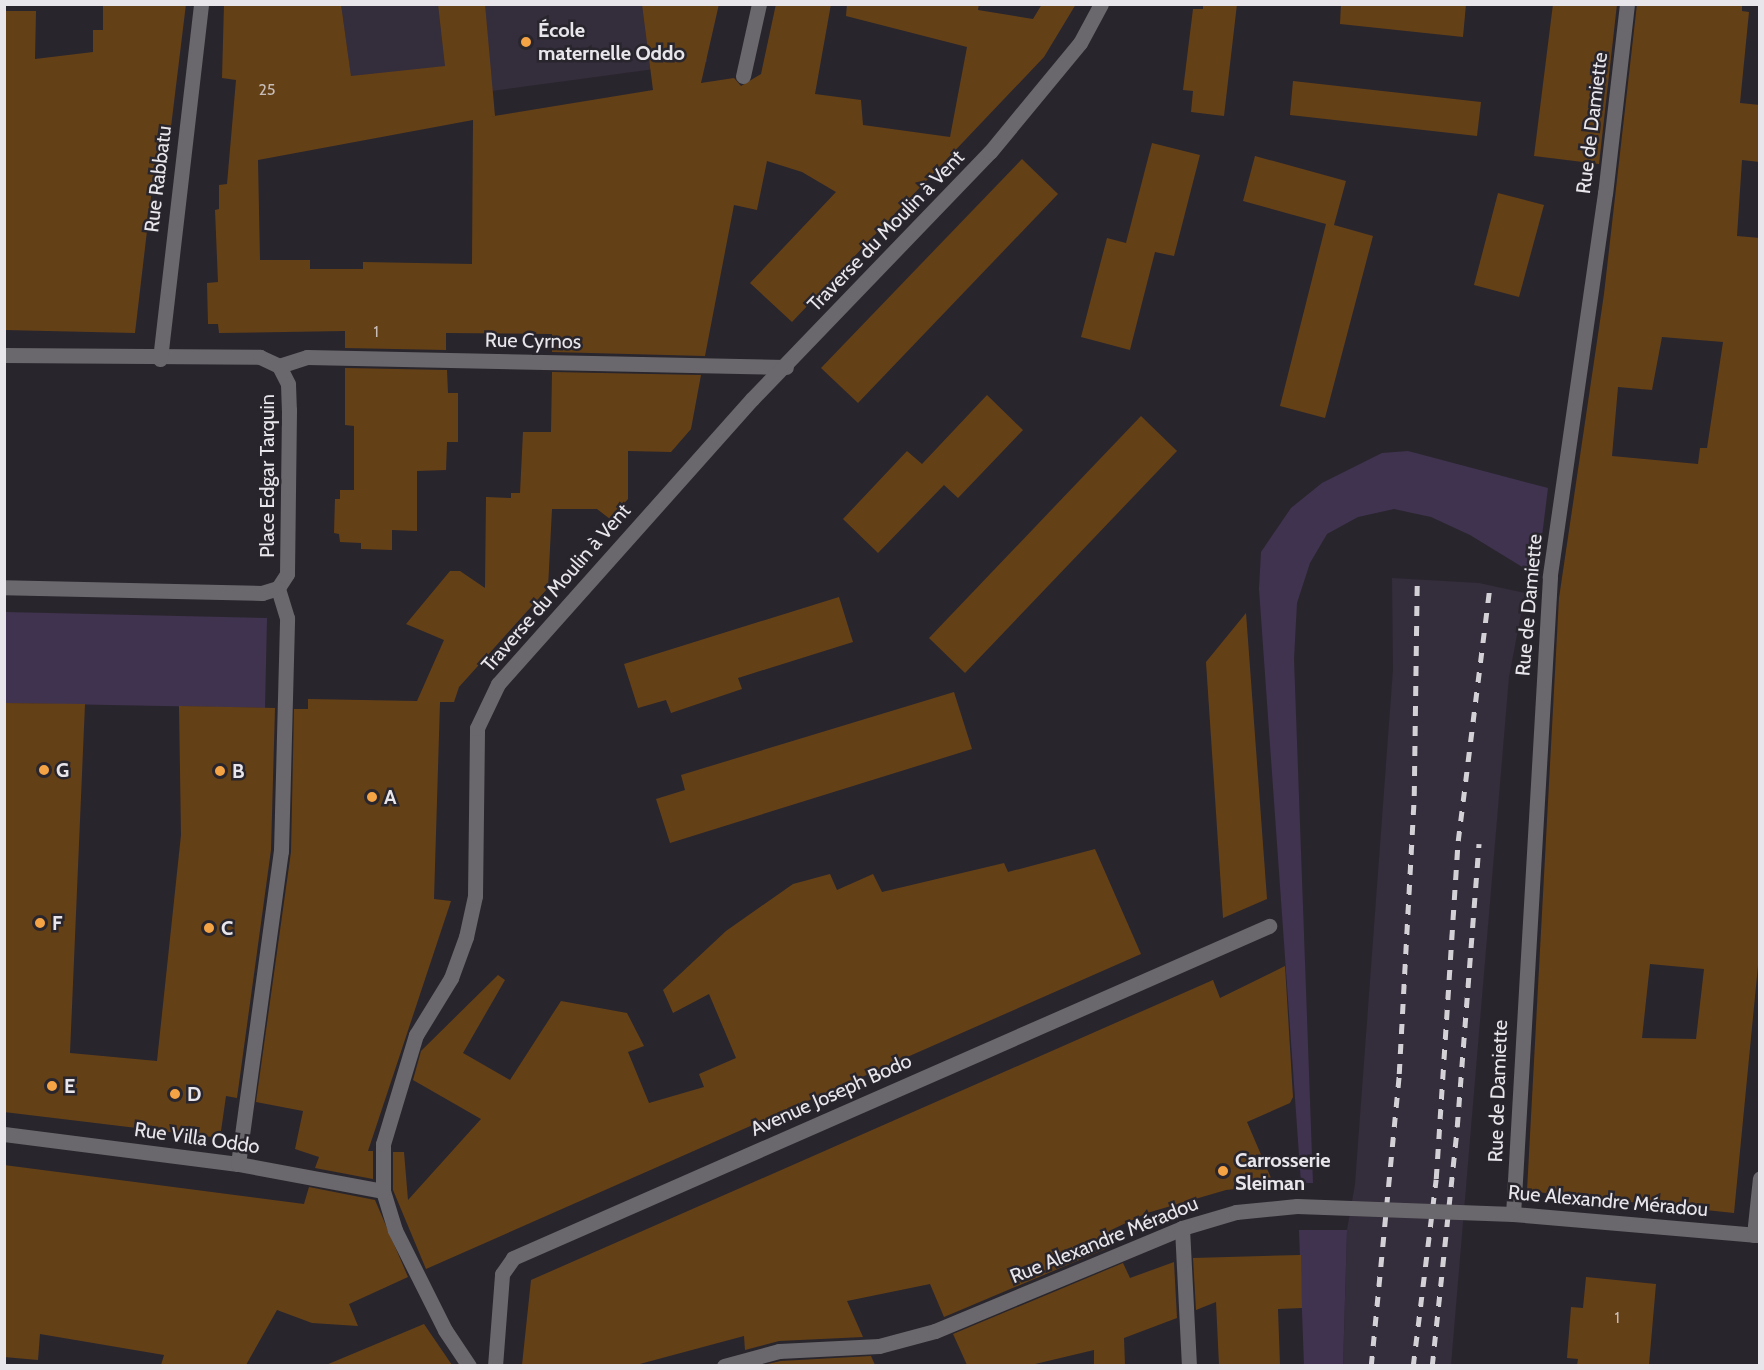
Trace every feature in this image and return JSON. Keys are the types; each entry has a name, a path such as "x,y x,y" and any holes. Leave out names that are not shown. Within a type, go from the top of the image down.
{"street":[{"name":"Rue Rabbatu","path":"160,359 201,4"},
{"path":"743,76 759,4"},
{"name":"Traverse du Moulin à Vent","path":"469,1365 445,1330 400,1240 383,1191 383,1144 391,1108 416,1035 451,978 466,937 475,896 477,728 498,684 752,399 786,367 990,152 1080,43 1101,4"},
{"name":"Rue de Damiette","path":"1513,1214 1550,577 1605,193 1627,4"},
{"name":"Place Edgar Tarquin","path":"4,355 160,359 260,357 279,366 288,384 289,410 287,574 278,588"},
{"name":"Rue Cyrnos","path":"279,366 307,357 786,367"},
{"path":"4,587 262,593 278,588 287,618 281,851 238,1164"},
{"name":"Avenue Joseph Bodo","path":"495,1365 502,1274 513,1258 1269,926"},
{"name":"Rue Villa Oddo","path":"4,1134 238,1164 383,1191"},
{"path":"1757,1235 1760,1178"},
{"name":"Rue Alexandre Méradou","path":"724,1365 779,1352 879,1346 934,1331 1182,1228 1236,1212 1297,1206 1513,1214 1757,1235"},
{"path":"1182,1228 1189,1365"}],"shaded area":[{"name":"École maternelle Oddo","path":"341,5 719,5 703,30 707,62 492,91 457,65 351,77"},
{"path":"1408,451 1548,488 1537,576 1470,535 1431,517 1394,509 1358,517 1327,534 1310,563 1297,603 1294,659 1313,1183 1301,1183 1259,589 1261,552 1291,508 1322,483 1382,453"},
{"path":"1392,578 1479,583 1525,593 1509,677 1451,1365 1343,1366 1347,1230 1355,1184 1393,669"},
{"path":"5,612 267,618 265,708 5,703"},
{"path":"1299,1230 1347,1230 1343,1365 1304,1365"}],"building":[{"path":"103,4 186,4 165,176 153,180 135,333 4,330 4,11 36,11 35,59 93,52 93,30 103,30"},
{"path":"224,4 341,4 351,76 445,66 438,4 485,4 495,116 653,90 642,4 719,4 701,83 734,78 741,86 761,74 776,4 831,4 815,94 861,100 863,125 950,137 967,47 846,16 847,4 979,4 978,10 1033,19 1042,4 1076,4 1044,57 792,322 750,283 836,192 802,172 767,161 757,210 734,205 705,356 552,352 552,334 446,333 446,350 345,348 345,331 219,333 218,324 208,324 207,283 218,282 215,210 219,209 219,185 227,184 236,80 222,78","holes":["473,120 472,264 363,262 363,269 310,269 310,260 260,260 258,160"]},
{"path":"1203,4 1237,4 1224,116 1191,112 1193,91 1183,90 1193,9 1203,9"},
{"path":"1341,4 1466,4 1463,37 1340,24"},
{"path":"1553,4 1617,4 1599,164 1534,156"},
{"path":"1637,4 1742,4 1742,11 1749,12 1740,103 1760,105 1760,162 1742,160 1737,236 1760,238 1760,945 1734,1213 1527,1191 1559,598 1604,294","holes":["1662,337 1723,342 1707,448 1700,448 1698,464 1612,456 1618,387 1652,390","1650,964 1704,969 1696,1039 1642,1038"]},
{"path":"1293,81 1481,102 1477,136 1290,115"},
{"path":"1152,143 1200,155 1174,256 1155,252 1130,350 1081,337 1107,238 1126,243"},
{"path":"1255,156 1346,181 1334,225 1373,236 1325,418 1280,406 1326,224 1243,201"},
{"path":"1022,159 1058,194 858,403 821,368"},
{"path":"1498,193 1544,205 1519,297 1474,285"},
{"path":"345,368 447,370 448,393 458,393 458,442 447,442 446,470 417,471 417,531 392,530 392,550 361,549 361,543 340,542 339,534 334,533 335,499 340,499 340,490 354,490 354,426 345,425"},
{"path":"552,372 701,375 691,429 671,452 628,451 628,499 610,519 597,509 552,509 548,588 459,687 454,702 440,702 434,899 451,901 368,1151 373,1151 373,1179 315,1168 319,1157 295,1149 303,1111 256,1102 291,852 294,709 308,709 308,699 417,701 444,640 406,624 450,571 460,571 485,588 486,497 511,498 511,493 520,493 523,432 551,432"},
{"path":"987,395 1023,430 958,498 944,485 878,553 843,519 907,451 922,464"},
{"path":"1141,416 1177,451 965,673 929,638"},
{"path":"839,597 853,642 738,678 742,689 671,713 666,700 638,708 624,664"},
{"path":"1246,613 1267,899 1223,918 1206,662"},
{"path":"954,692 972,749 670,843 656,799 685,790 681,775"},
{"path":"4,703 85,704 70,1053 157,1061 181,835 179,706 275,708 271,850 237,1098 226,1096 220,1138 4,1112"},
{"path":"1095,849 1141,954 426,1269 393,1190 393,1152 404,1152 408,1200 481,1119 413,1080 421,1051 498,975 505,980 463,1053 510,1080 561,1001 627,1013 644,1046 628,1052 649,1103 704,1087 699,1074 736,1058 709,994 673,1013 663,990 726,931 793,884 830,874 837,890 873,874 882,892 1004,863 1008,872"},
{"path":"1285,966 1293,1097 1290,1103 1247,1122 1274,1185 1226,1190 1147,1213 1109,1231 1115,1245 944,1317 930,1284 847,1301 863,1337 779,1341 745,1350 744,1336 636,1365 522,1365 531,1280 1213,980 1220,998"},
{"path":"4,1165 304,1204 309,1187 375,1200 408,1277 349,1304 358,1326 312,1323 277,1310 246,1365 161,1365 164,1355 40,1334 38,1360 4,1357"},
{"path":"1301,1255 1302,1308 1278,1309 1280,1365 1219,1365 1216,1302 1196,1310 1193,1258"},
{"path":"1174,1262 1177,1318 1124,1338 1125,1365 1094,1365 1094,1350 1031,1365 967,1365 953,1334 1123,1263 1130,1278"},
{"path":"1586,1277 1656,1284 1649,1365 1577,1365 1578,1359 1567,1358 1571,1307 1583,1308"},
{"path":"424,1324 452,1365 326,1365"},
{"path":"871,1356 875,1365 763,1365 781,1361"}],"railway":[{"path":"1371,1366 1399,1074 1414,796 1417,580"},
{"path":"1413,1366 1436,1179 1458,841 1490,585"},
{"path":"1432,1366 1457,1127 1479,844"}],"place":[{"name":"École maternelle Oddo","path":"526,42"},
{"name":"G","path":"44,770"},
{"name":"B","path":"220,771"},
{"name":"A","path":"372,797"},
{"name":"F","path":"40,923"},
{"name":"C","path":"209,928"},
{"name":"E","path":"52,1086"},
{"name":"D","path":"175,1094"},
{"name":"Carrosserie Sleiman","path":"1223,1171"}]}
